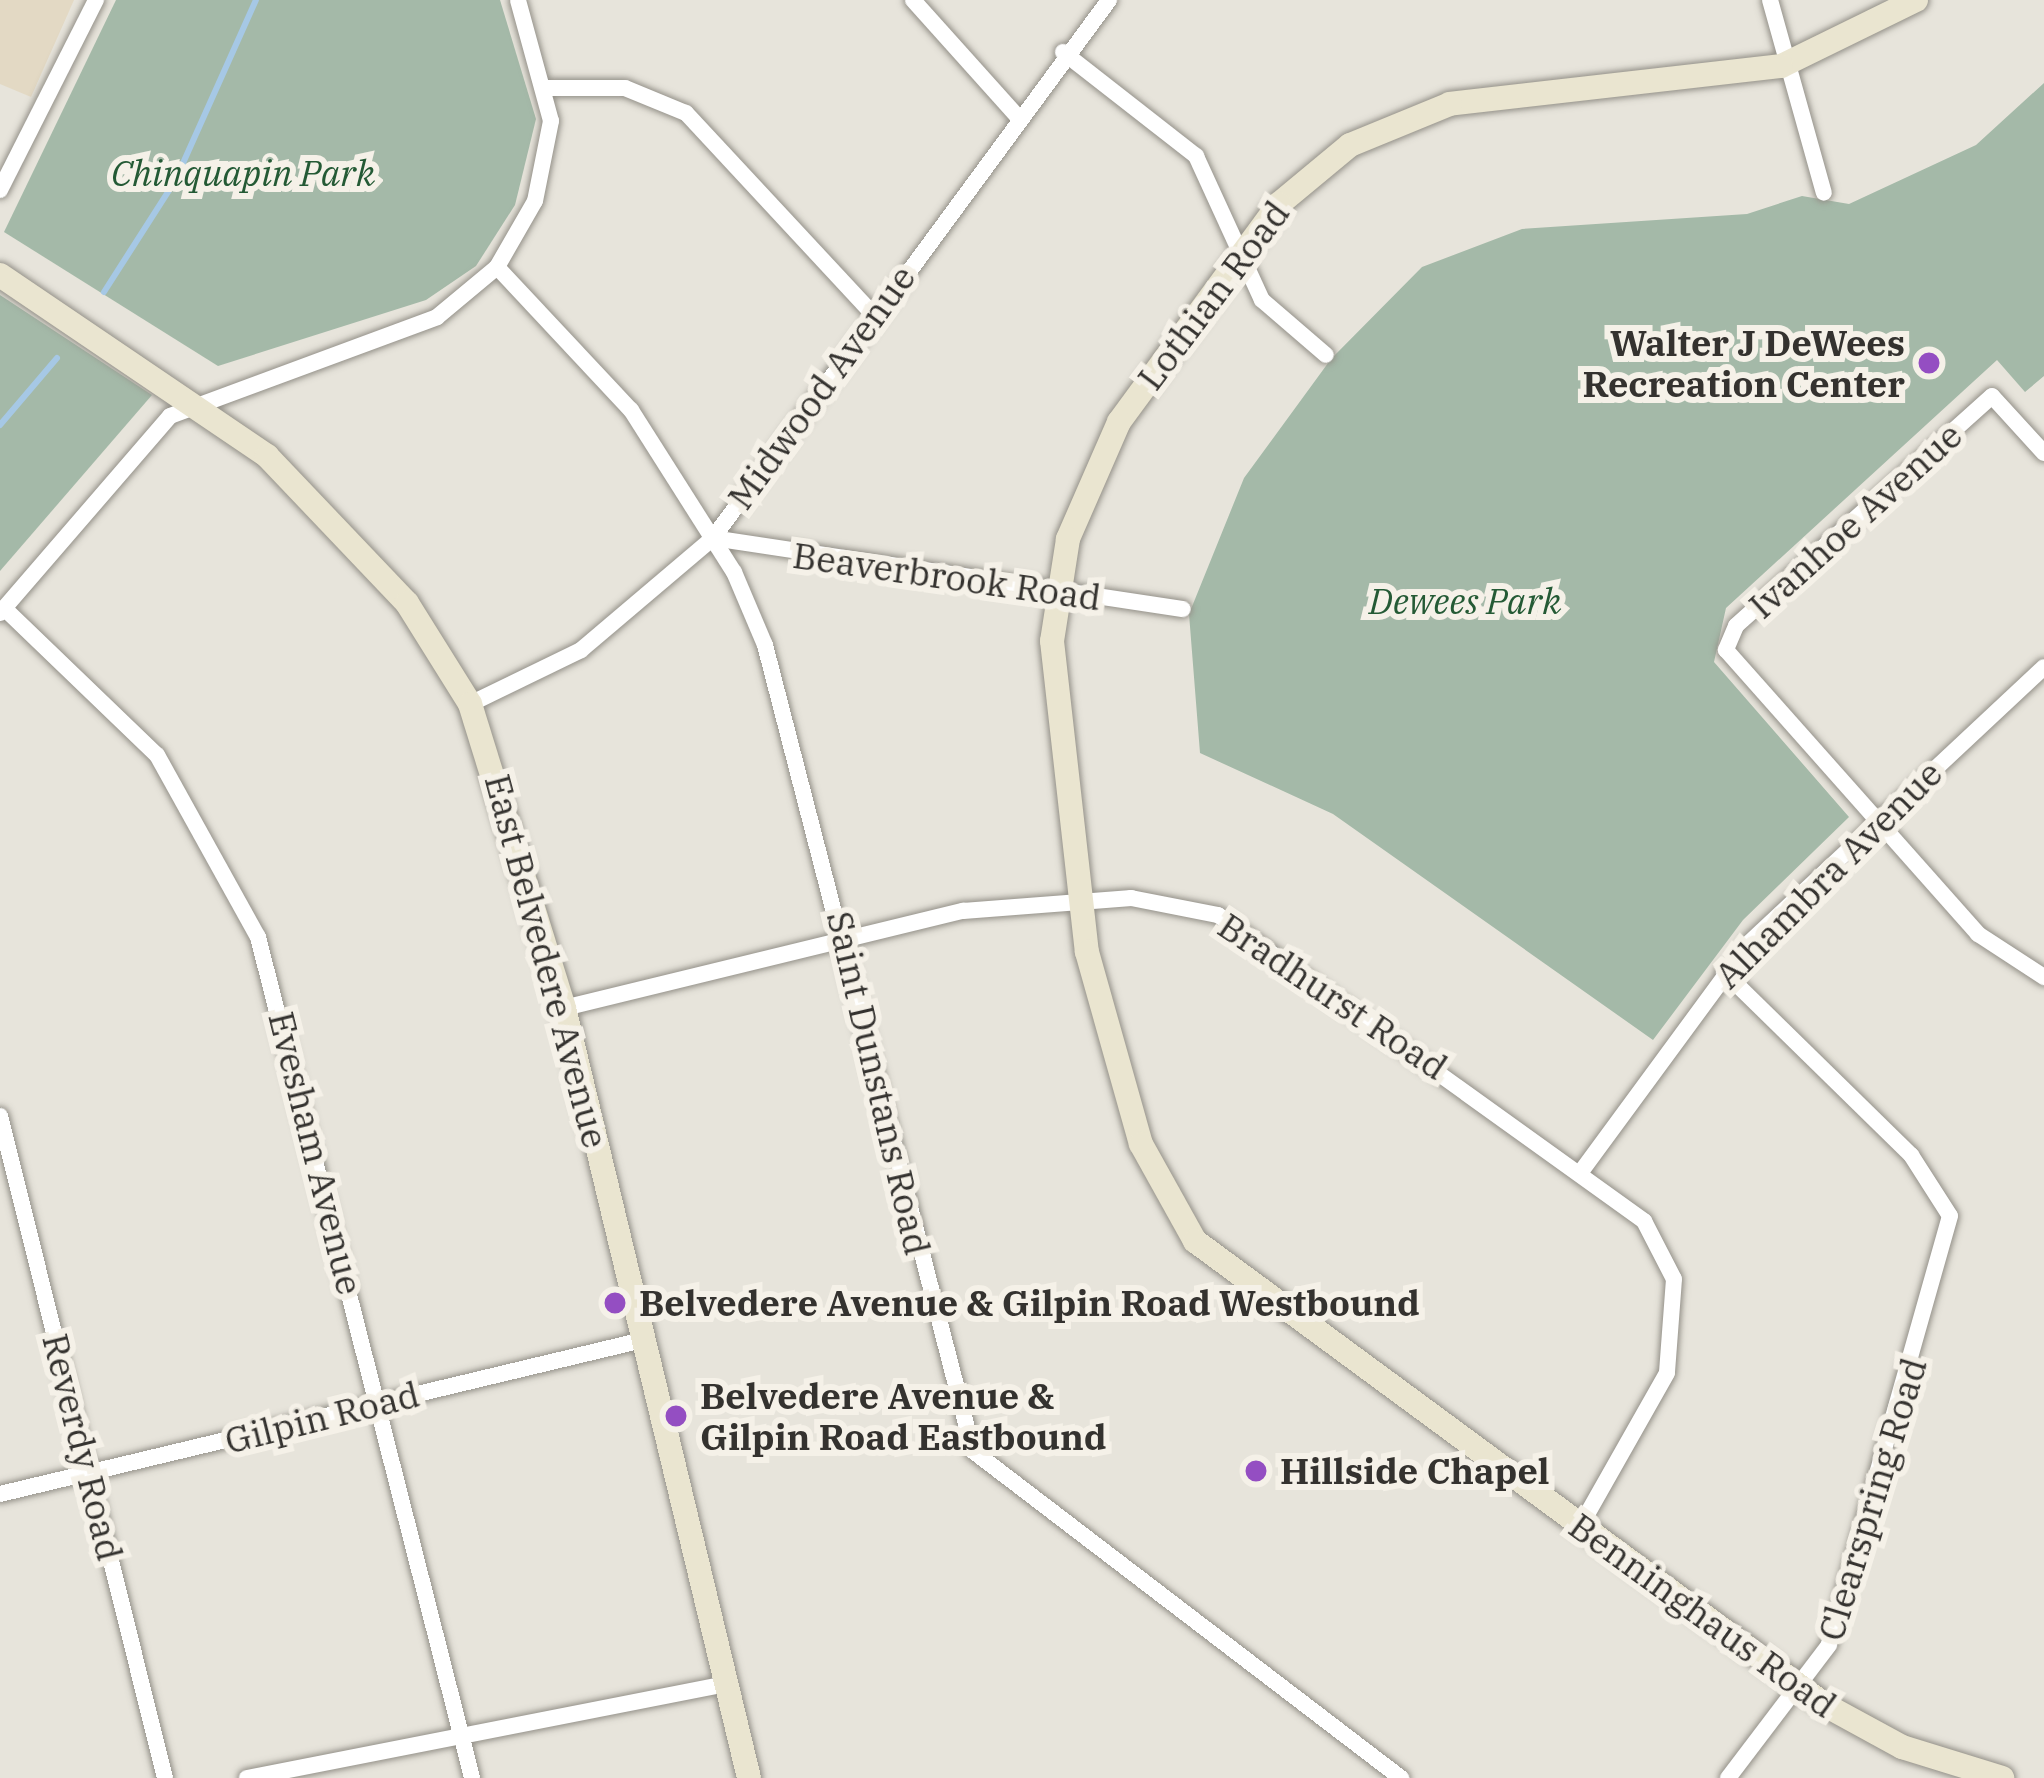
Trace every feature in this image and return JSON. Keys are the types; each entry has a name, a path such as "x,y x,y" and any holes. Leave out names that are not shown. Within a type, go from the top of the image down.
{"street":[{"path":"0,190 96,0"},
{"path":"2,610 197,399 419,325 497,267 542,177 544,88 518,0"},
{"path":"913,0 1018,117"},
{"name":"Midwood Avenue","path":"470,704 597,640 713,538 1063,52 1109,0"},
{"path":"1770,0 1781,66 1824,193"},
{"name":"Lothian Road","path":"1078,903 1056,589 1119,422 1239,254 1314,172 1418,113 1781,66 1916,0"},
{"path":"1063,52 1196,156 1262,300 1326,355"},
{"path":"544,88 625,88 686,113 873,314"},
{"name":"Saint Dunstans Road","path":"497,267 631,410 713,538 785,699 973,1451 1401,1778"},
{"name":"East Belvedere Avenue","path":"0,275 197,399 363,550 470,704 564,1008 749,1778"},
{"name":"Ivanhoe Avenue","path":"1875,819 1726,650 1736,626 1992,396 2044,453"},
{"name":"Beaverbrook Road","path":"713,538 1183,610"},
{"name":"Evesham Avenue","path":"2,610 135,727 245,906 380,1403 472,1778"},
{"name":"Alhambra Avenue","path":"1583,1168 1724,972 1875,819 2044,667"},
{"path":"1875,819 1978,934 2044,977"},
{"name":"Bradhurst Road","path":"564,1008 844,937 1078,903 1152,899 1218,915 1583,1168"},
{"name":"Benninghaus Road","path":"1078,903 1141,1144 1195,1241 1801,1688 1902,1747 2002,1778"},
{"name":"Clearspring Road","path":"1724,972 1936,1184 1950,1216 1946,1262 1829,1645 1801,1688 1728,1778"},
{"name":"Reverdy Road","path":"0,1116 165,1778"},
{"path":"1580,1527 1660,1399 1675,1314 1674,1279 1645,1221 1583,1168"},
{"name":"Gilpin Road","path":"0,1494 643,1340"},
{"path":"247,1778 463,1741 728,1684"}],"shaded area":[{"path":"0,0 74,0 31,97 0,84"}],"green space":[{"name":"Chinquapin Park","path":"116,0 500,0 536,119 515,205 476,266 426,300 218,366 4,232"},
{"name":"Dewees Park","path":"2044,83 2044,376 2025,392 1997,360 1726,608 1714,662 1849,817 1743,920 1653,1040 1333,814 1200,753 1189,614 1244,478 1331,359 1422,267 1522,229 1747,214 1802,196 1849,204 1976,145"},
{"path":"0,295 152,395 0,571"}],"waterway":[{"path":"104,292 175,181 256,0"},
{"path":"0,425 57,358"}],"place":[{"name":"Walter J DeWees Recreation Center","path":"1929,363"},
{"name":"Belvedere Avenue & Gilpin Road Westbound","path":"615,1303"},
{"name":"Belvedere Avenue & Gilpin Road Eastbound","path":"676,1416"},
{"name":"Hillside Chapel","path":"1256,1471"}]}
